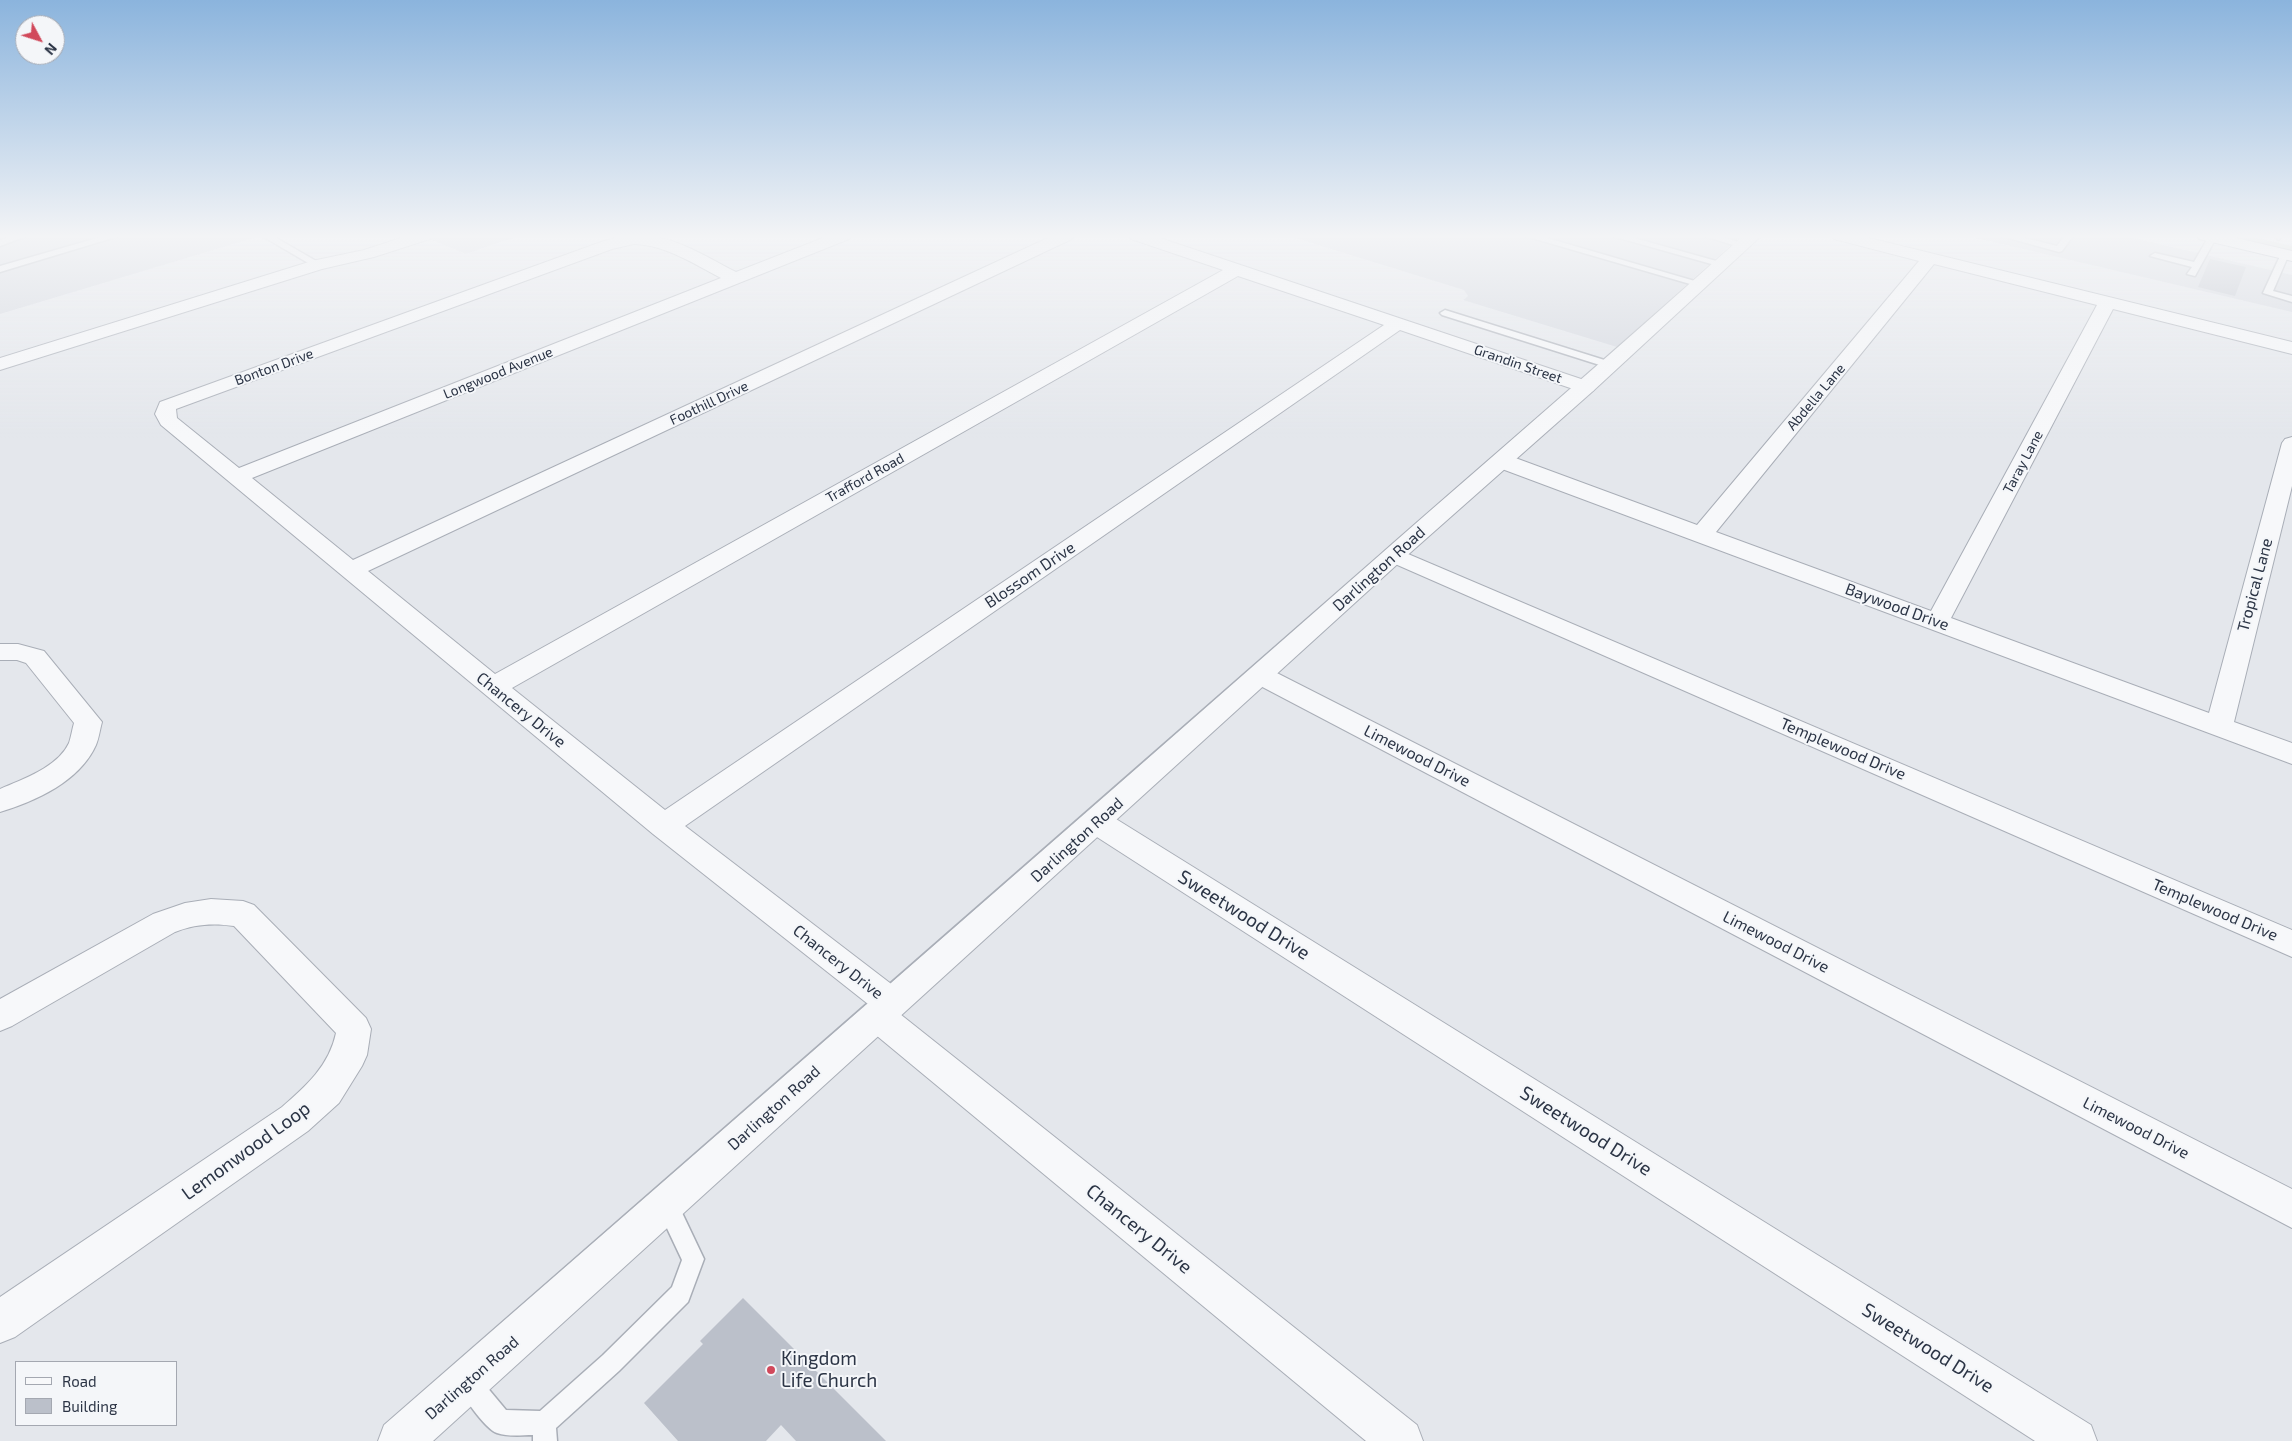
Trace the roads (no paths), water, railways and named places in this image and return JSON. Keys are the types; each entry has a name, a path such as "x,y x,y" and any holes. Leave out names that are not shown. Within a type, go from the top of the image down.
{"street":[{"path":"0,364 195,303"},
{"name":"Bonton Drive","path":"167,406 448,303"},
{"name":"Longwood Avenue","path":"236,477 675,303"},
{"name":"Foothill Drive","path":"351,570 922,303"},
{"name":"Trafford Road","path":"494,687 1177,303"},
{"name":"Grandin Street","path":"1335,303 1586,387"},
{"name":"Darlington Road","path":"400,1441 1679,303"},
{"name":"Abdella Lane","path":"1701,535 1893,303"},
{"name":"Taray Lane","path":"1937,622 2107,303"},
{"path":"2117,303 2292,348"},
{"name":"Blossom Drive","path":"664,826 1396,324"},
{"name":"Chancery Drive","path":"167,406 165,414 168,421 664,826 1400,1441"},
{"name":"Tropical Lane","path":"2218,726 2292,443"},
{"name":"Baywood Drive","path":"1502,461 2292,754"},
{"name":"Templewood Drive","path":"1394,555 2292,944"},
{"path":"0,652 18,652 35,657 88,722 83,743 75,756 55,775 0,801"},
{"name":"Limewood Drive","path":"1260,675 2292,1209"},
{"name":"Sweetwood Drive","path":"1097,822 2075,1441"},
{"name":"Lemonwood Loop","path":"0,1016 164,923 192,912 220,910 243,914 354,1030 349,1055 326,1091 295,1119 0,1322"}],"lane":[{"path":"1445,313 1610,365"},
{"path":"468,1382 500,1422 545,1432 680,1294 693,1259 667,1204"}],"place":[{"name":"Kingdom Life Church","path":"771,1370"}]}
